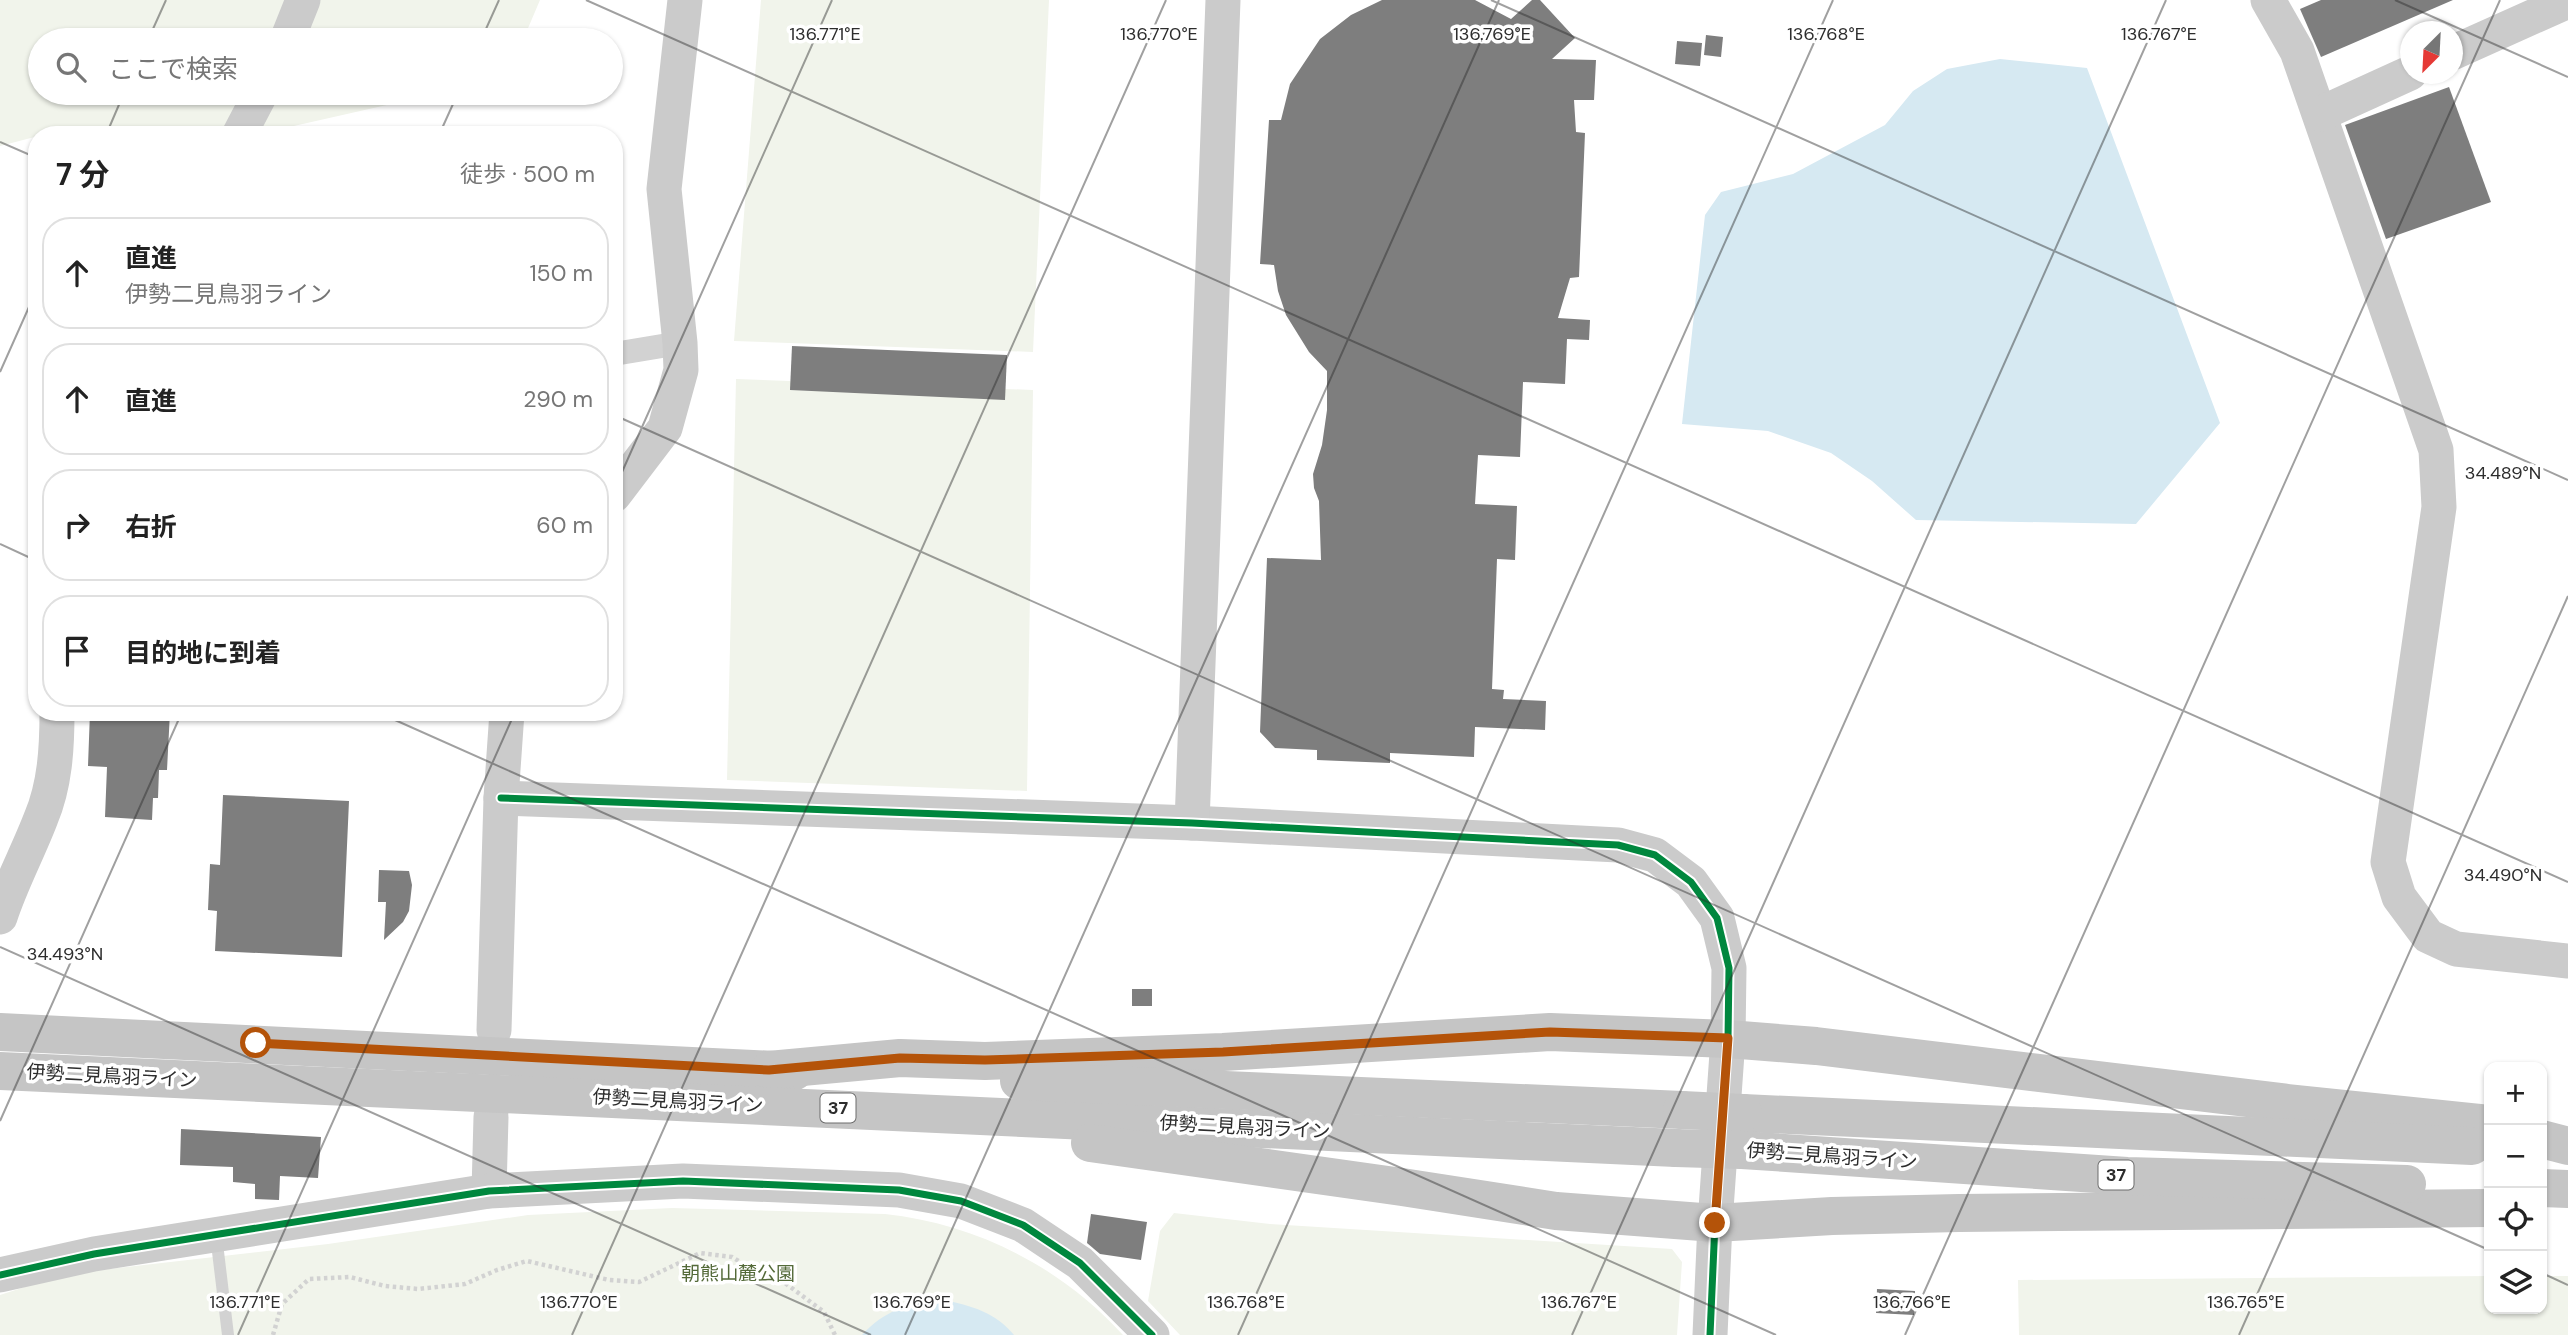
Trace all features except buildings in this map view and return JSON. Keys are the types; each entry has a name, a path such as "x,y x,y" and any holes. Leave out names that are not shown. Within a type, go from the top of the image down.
{"main road":[{"name":"伊勢二見鳥羽ライン","path":"0,1032 769,1070 2484,1146"},
{"path":"769,1070 900,1058 985,1060 1223,1052 1550,1032 1728,1038 1816,1046 2484,1123"},
{"name":"伊勢二見鳥羽ライン","path":"0,1071 1742,1150 2127,1176 2484,1187"},
{"path":"961,1114 1037,1138 1141,1149 1556,1211 1715,1223 1946,1213 2484,1208"},
{"path":"2547,1141 2568,1148"},
{"path":"2547,1149 2568,1148"},
{"path":"2547,1188 2568,1189"},
{"path":"2547,1208 2568,1208"}],"street":[{"path":"292,28 303,0"},
{"path":"623,483 665,428 681,370 664,189 685,0"},
{"path":"1192,823 1223,0"},
{"path":"2269,0 2297,51 2435,450 2439,507 2388,862 2399,897 2428,936 2456,949 2568,961"},
{"path":"2463,49 2568,1"},
{"path":"2320,114 2400,78"},
{"path":"244,126 255,105"},
{"path":"623,352 680,343"},
{"path":"0,917 50,790 57,721"},
{"path":"494,1030 501,798 506,721"},
{"path":"501,798 1192,823 1618,845 1655,855 1690,882 1717,919 1729,968 1728,1038 1710,1335"},
{"path":"489,1191 491,1117"},
{"path":"0,1275 94,1254 489,1191 683,1181 899,1190 961,1202 1023,1225 1080,1263 1152,1335"}],"lane":[{"path":"216,1235 228,1335"}],"path":[{"path":"273,1335 282,1304 309,1279 350,1277 385,1286 418,1289 465,1284 527,1261 609,1280 639,1282 699,1253 732,1257 760,1274 781,1280 824,1312 835,1335"}],"green space":[{"path":"0,0 540,0 528,28 28,28 28,105 387,105 294,126 28,126 28,139 0,146"},
{"path":"761,0 1049,0 1033,352 734,341"},
{"path":"736,379 1033,390 1027,791 727,780"},
{"name":"朝熊山麓公園","path":"672,1208 885,1214 952,1228 984,1239 1045,1269 1099,1311 1123,1335 0,1335 0,1295 65,1274 328,1244 528,1215"},
{"path":"1174,1213 1270,1224 1672,1249 1682,1262 1677,1335 1180,1335 1148,1301 1160,1231"},
{"path":"2484,1276 2484,1314 2547,1314 2547,1276 2568,1276 2568,1335 2019,1335 2018,1280"}],"shaded area":[{"path":"2000,59 2087,68 2220,423 2136,524 1916,520 1872,481 1831,453 1768,431 1682,424 1705,215 1721,192 1793,174 1885,125 1913,91 1947,69"},
{"path":"944,1300 991,1315 1014,1335 862,1335 879,1320 899,1309"}],"cycle path":[{"path":"501,798 1192,823 1618,845 1655,855 1691,882 1717,918 1729,968 1728,1039 1710,1335"},
{"path":"0,1275 94,1254 489,1191 683,1181 899,1190 961,1201 1023,1225 1080,1263 1152,1335"}],"route":[{"path":"256,1043 769,1070 900,1058 985,1060 1223,1052 1550,1032 1728,1038 1715,1223"}]}
